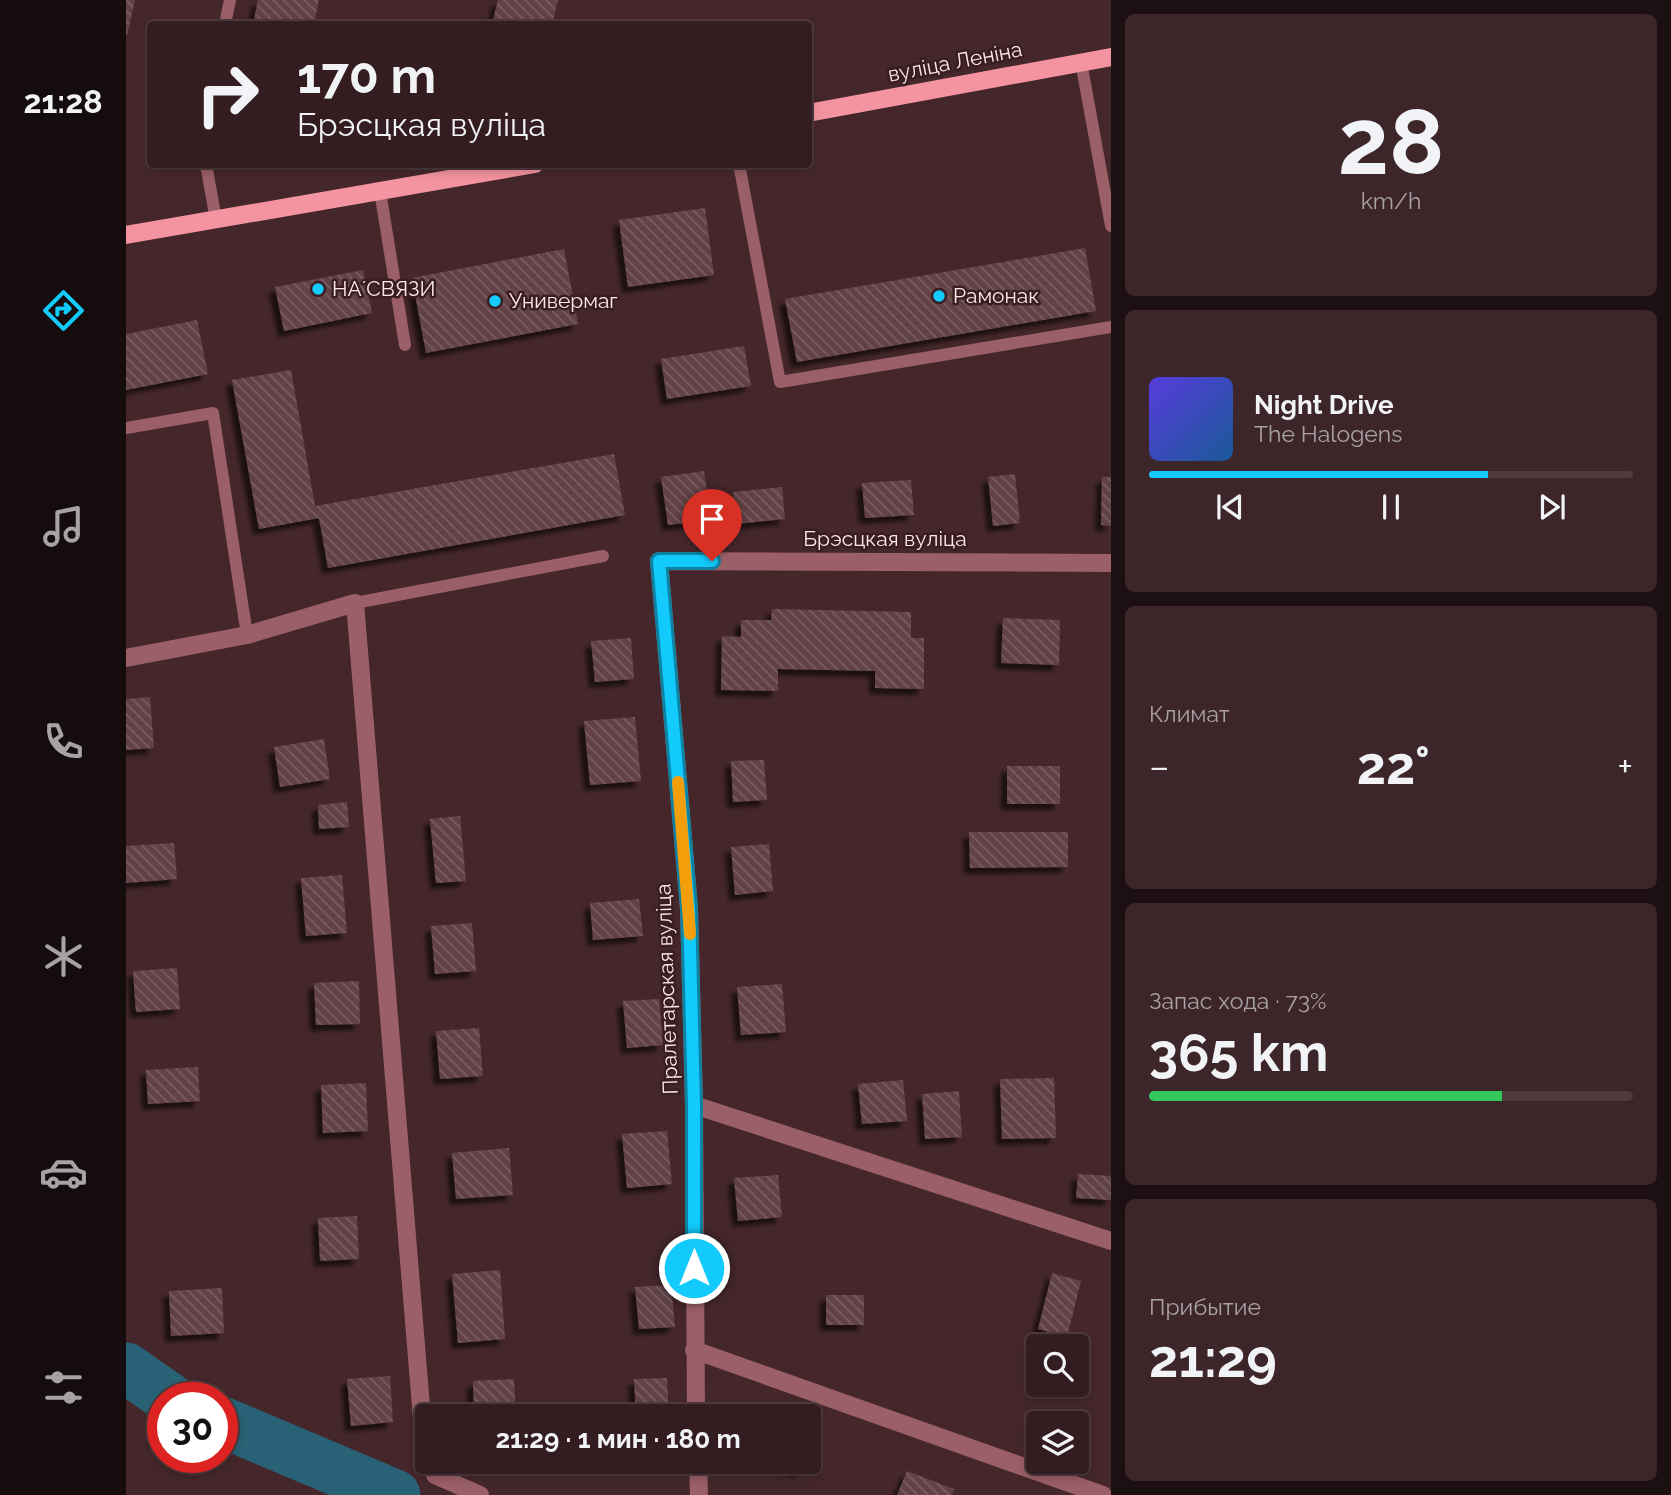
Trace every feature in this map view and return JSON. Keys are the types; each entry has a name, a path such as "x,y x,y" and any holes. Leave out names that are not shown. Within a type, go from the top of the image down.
{"main road":[{"name":"вуліца Леніна","path":"812,112 1111,57"},
{"path":"126,235 512,168"}],"street":[{"name":"Брэсцкая вуліца","path":"659,561 1111,562"},
{"name":"Пралетарская вуліца","path":"659,561 689,908 694,1105 696,1404"},
{"path":"126,658 247,635 355,603 421,1404"},
{"path":"694,1105 1111,1241"},
{"path":"694,1350 1103,1495"},
{"path":"436,1474 480,1495"},
{"path":"698,1474 699,1495"}],"lane":[{"path":"226,21 230,0"},
{"path":"1081,62 1111,226"},
{"path":"207,168 216,220"},
{"path":"740,168 780,382 1111,327"},
{"path":"380,191 405,345"},
{"path":"126,428 213,412 247,635"},
{"path":"355,603 603,556"}],"building":[{"path":"126,0 135,0 127,36 126,35"},
{"path":"258,0 319,0 315,21 254,21"},
{"path":"498,0 558,0 553,21 493,21"},
{"path":"705,208 714,275 628,287 619,220"},
{"path":"1085,248 1096,311 797,362 785,299"},
{"name":"Универмаг","path":"564,249 578,324 426,353 412,278"},
{"path":"363,270 372,313 284,331 275,287"},
{"path":"197,320 208,374 126,390 126,334"},
{"path":"744,346 751,386 667,399 661,359"},
{"path":"291,370 315,506 614,454 625,515 328,568 319,518 259,529 232,380"},
{"path":"704,471 711,520 668,525 661,477"},
{"path":"1015,474 1020,523 993,526 988,477"},
{"path":"1102,477 1111,477 1111,526 1101,525"},
{"path":"911,480 914,515 865,518 862,483"},
{"path":"782,487 785,519 736,524 733,492"},
{"path":"772,609 911,612 911,638 924,638 924,689 875,688 875,671 778,669 778,691 721,690 722,636 741,637 741,620 771,620"},
{"path":"1003,618 1060,620 1059,665 1001,663"},
{"path":"631,638 634,679 595,682 591,641"},
{"path":"150,697 154,748 126,750 126,699"},
{"path":"635,717 641,781 590,785 584,721"},
{"path":"324,739 330,779 280,787 274,747"},
{"path":"764,760 767,800 733,802 731,761"},
{"path":"1007,766 1060,766 1060,804 1007,804"},
{"path":"347,802 349,827 319,829 318,805"},
{"path":"460,816 466,881 436,883 430,819"},
{"path":"969,832 1068,832 1068,867 970,868"},
{"path":"174,843 177,879 126,883 126,846"},
{"path":"769,844 773,891 735,895 731,847"},
{"path":"342,875 347,933 306,936 301,878"},
{"path":"639,899 643,936 593,940 590,903"},
{"path":"472,923 476,971 435,974 431,926"},
{"path":"177,968 180,1009 136,1012 133,971"},
{"path":"359,981 360,1024 316,1025 314,983"},
{"path":"782,984 786,1032 741,1035 737,987"},
{"path":"659,999 663,1045 627,1048 623,1001"},
{"path":"479,1028 483,1076 440,1079 436,1031"},
{"path":"198,1067 200,1101 148,1104 146,1070"},
{"path":"1054,1078 1056,1138 1002,1139 1000,1079"},
{"path":"903,1080 907,1121 862,1124 858,1084"},
{"path":"366,1083 368,1131 323,1133 321,1085"},
{"path":"959,1091 962,1137 925,1139 922,1094"},
{"path":"667,1131 672,1184 627,1188 622,1134"},
{"path":"509,1148 513,1195 456,1199 452,1153"},
{"path":"1078,1174 1111,1176 1111,1200 1076,1198"},
{"path":"778,1175 782,1217 738,1221 734,1178"},
{"path":"357,1216 359,1259 320,1261 318,1218"},
{"path":"500,1270 505,1339 458,1343 452,1274"},
{"path":"1052,1273 1081,1281 1068,1334 1038,1329"},
{"path":"671,1285 675,1327 639,1329 635,1287"},
{"path":"222,1288 224,1333 171,1336 169,1291"},
{"path":"826,1295 864,1295 864,1325 826,1325"},
{"path":"390,1376 393,1422 351,1426 347,1379"},
{"path":"667,1378 668,1404 635,1404 634,1379"},
{"path":"514,1379 515,1404 474,1404 473,1381"},
{"path":"907,1471 954,1489 952,1495 897,1495"}],"waterway":[{"path":"126,1368 147,1383"},
{"path":"238,1429 395,1495"}],"slow traffic":[{"path":"678,782 690,934"}],"place":[{"name":"НАʼСВЯЗИ","path":"318,289"},
{"name":"Рамонак","path":"939,296"},
{"name":"Универмаг","path":"495,301"}],"route":[{"path":"694,1268 694,1105 689,908 659,561 712,561"}]}
